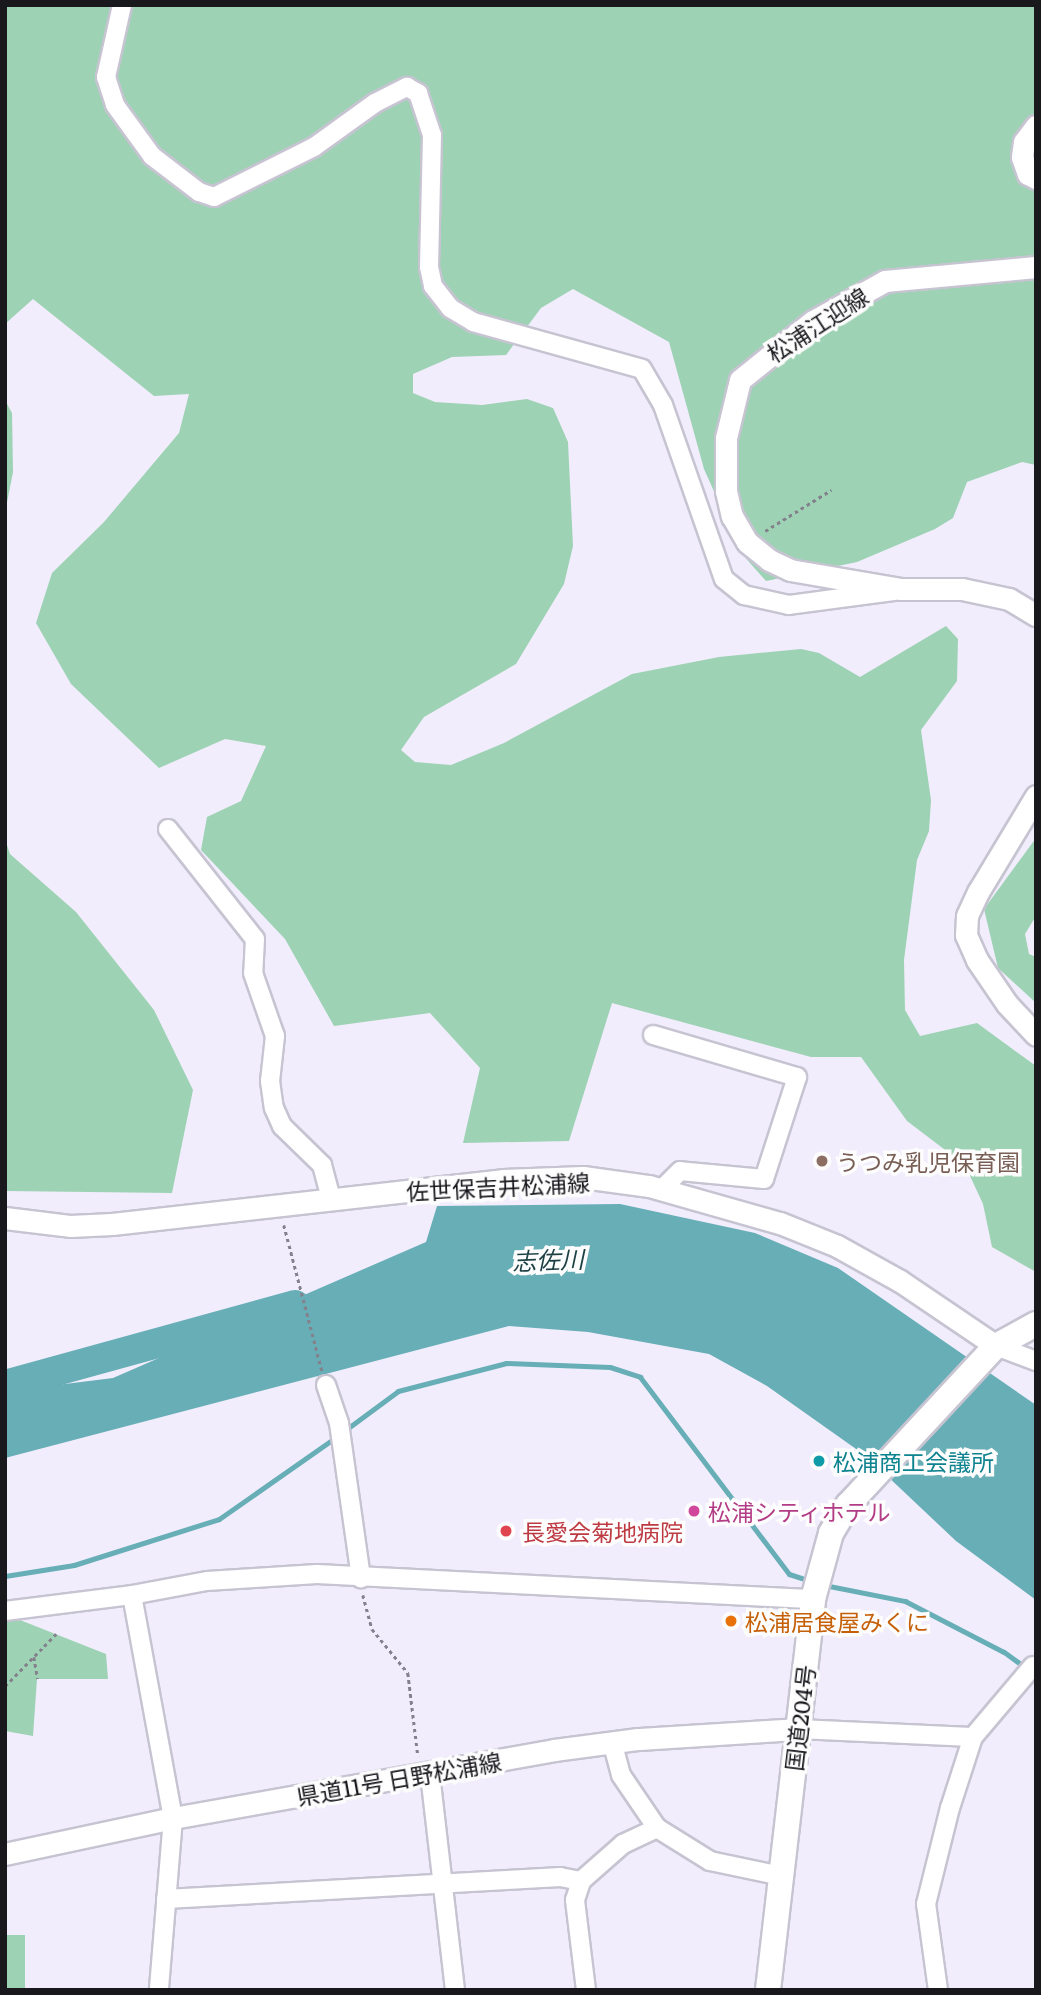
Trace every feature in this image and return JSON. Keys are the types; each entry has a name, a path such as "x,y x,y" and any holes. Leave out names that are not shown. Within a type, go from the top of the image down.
{"highway":[{"name":"国道204号","path":"768,1990 813,1600 831,1533 877,1472 990,1353 1036,1324"}],"main road":[{"path":"1036,127 1024,142 1022,157 1028,174 1036,178"},
{"name":"松浦江迎線","path":"1036,267 885,281 813,321 765,355 740,380 726,438 726,491 732,516 747,542 789,569 901,589 962,589 1009,599 1036,615"},
{"path":"1036,796 978,892 967,916 965,935 999,993 1036,1035"},
{"name":"佐世保吉井松浦線","path":"5,1217 102,1224 503,1180 583,1177 661,1189 780,1223 837,1246 900,1281 990,1353"},
{"name":"県道11号 日野松浦線","path":"5,1854 173,1818 612,1742 797,1730"}],"street":[{"path":"122,5 106,77 115,105 152,156 199,192 214,197 314,148 375,103 407,88 418,93 432,135 429,267 433,286 450,308 473,322 642,369 663,405 724,579 744,595 789,605 901,589"},
{"path":"168,830 255,939 253,973 275,1036 270,1081 274,1108 282,1126 322,1165 331,1198"},
{"path":"653,1035 797,1077 764,1179 680,1171 661,1189"},
{"path":"990,1353 1036,1361"},
{"path":"326,1385 339,1423 361,1578"},
{"path":"5,1611 132,1595 207,1581 317,1574 813,1600"},
{"path":"132,1595 173,1818 159,1990"},
{"path":"938,1990 926,1904 973,1737 1033,1667"},
{"path":"797,1730 973,1737"},
{"path":"612,1742 621,1775 657,1828 710,1861 781,1875"},
{"path":"425,1774 443,1883 455,1990"},
{"path":"586,1990 575,1900 581,1881 623,1844 657,1828"},
{"path":"166,1899 560,1877 581,1881"}],"path":[{"path":"747,542 831,490"},
{"path":"279,1205 326,1385"},
{"path":"361,1578 372,1629 408,1673 425,1774"},
{"path":"5,1686 56,1634"},
{"path":"34,1657 38,1679"}],"green space":[{"path":"5,5 1036,5 1036,465 1022,462 967,482 953,518 935,529 857,562 766,581 742,554 704,469 669,342 573,289 541,308 506,355 452,357 413,374 413,393 435,402 482,405 527,399 553,408 568,442 573,546 564,584 516,664 424,717 401,750 415,762 451,765 504,743 632,674 719,657 801,649 819,653 860,677 946,626 958,639 957,681 921,730 931,800 929,831 917,860 904,960 905,1010 920,1036 977,1023 1036,1066 1036,1272 992,1247 983,1204 965,1165 907,1121 861,1057 811,1057 612,1003 569,1141 463,1143 480,1068 430,1013 334,1026 285,939 201,850 207,817 241,801 266,746 225,739 159,768 71,684 36,623 52,573 104,522 179,433 189,394 154,396 33,299 5,324"},
{"path":"5,400 12,413 13,472 5,513"},
{"path":"1036,838 1036,916 1025,934 1029,954 1036,957 1036,1003 998,968 984,909"},
{"path":"5,839 10,854 76,912 154,1010 193,1090 172,1193 5,1191"},
{"path":"20,1620 106,1654 108,1679 37,1679 33,1736 5,1731 5,1621"},
{"path":"5,1935 25,1935 25,1990 5,1990"}],"water":[{"path":"620,1204 755,1233 838,1268 1036,1405 1036,1600 956,1541 866,1456 767,1386 709,1354 588,1332 509,1326 5,1458 5,1385 17,1390 113,1378 426,1242 437,1206"}],"waterway":[{"name":"志佐川","path":"5,1385 295,1305"},
{"path":"344,1431 398,1391 506,1363 610,1367 640,1377 789,1574 811,1581"},
{"path":"5,1576 74,1565 219,1519 336,1437"},
{"path":"824,1585 905,1601 1004,1652 1026,1668"}],"place":[{"name":"うつみ乳児保育園","path":"822,1161"},
{"name":"松浦商工会議所","path":"819,1461"},
{"name":"松浦シティホテル","path":"694,1511"},
{"name":"長愛会菊地病院","path":"506,1531"},
{"name":"松浦居食屋みくに","path":"731,1621"}]}
